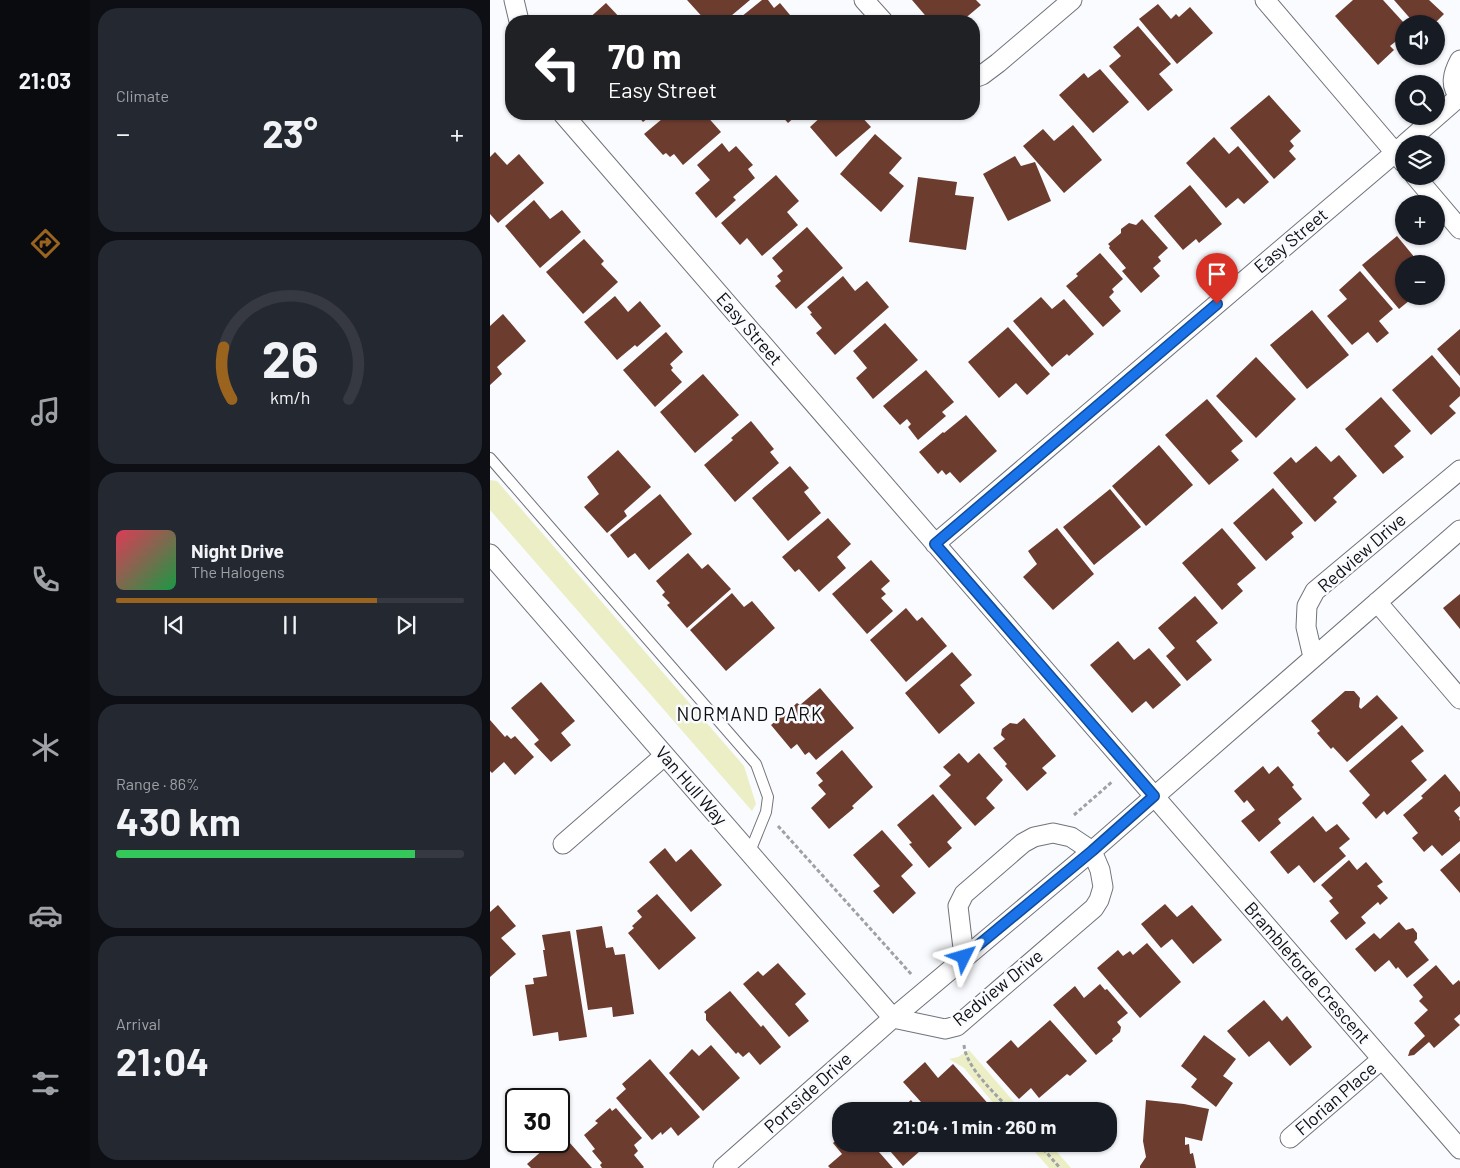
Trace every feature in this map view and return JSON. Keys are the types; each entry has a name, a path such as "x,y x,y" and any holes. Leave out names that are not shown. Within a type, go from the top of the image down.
{"street":[{"path":"514,0 517,15"},
{"path":"864,0 877,15"},
{"path":"980,76 998,63 1072,0"},
{"path":"1264,0 1395,143"},
{"path":"1459,97 1454,88 1453,74 1460,60"},
{"name":"Easy Street","path":"1419,135 1459,97"},
{"name":"Easy Street","path":"568,120 1154,796"},
{"name":"Easy Street","path":"935,544 1395,157"},
{"path":"1423,185 1460,229"},
{"name":"Redview Drive","path":"1313,657 1306,627 1308,606 1315,591 1460,470"},
{"path":"893,1018 1092,851 1460,530"},
{"name":"Van Hull Way","path":"490,554 893,1018"},
{"path":"1377,602 1460,698"},
{"path":"563,844 664,756"},
{"name":"Brambleforde Crescent","path":"1154,796 1460,1149"},
{"path":"964,957 958,906 964,894 1023,843 1034,837 1053,833 1071,837 1092,851"},
{"name":"Redview Drive","path":"893,1018 944,1029 957,1026 1094,908 1103,888 1100,870 1092,851"},
{"name":"Portside Drive","path":"723,1168 893,1018"},
{"name":"Florian Place","path":"1290,1138 1382,1059"}],"lane":[{"path":"490,458 756,764 768,797 766,812 750,854"}],"path":[{"path":"1053,833 1129,767"},
{"path":"766,812 926,990"},
{"path":"957,1026 963,1036 964,1051 971,1066 1003,1102"},
{"path":"1046,1152 1060,1168"}],"green space":[{"path":"490,480 497,481 744,766 756,804 752,811 490,510"},
{"path":"969,1050 1014,1102 992,1102 964,1068 949,1059 958,1057"},
{"path":"1035,1152 1057,1152 1071,1168 1049,1168"}],"building":[{"path":"687,0 750,0 732,15 701,15"},
{"path":"762,0 768,0 774,8 780,3 790,15 743,15"},
{"path":"912,0 976,0 981,5 969,15 925,15"},
{"path":"1353,0 1383,0 1397,15 1395,15 1395,42 1390,46 1394,50 1378,65 1335,16"},
{"path":"1394,0 1429,0 1444,14 1443,15 1407,15"},
{"path":"606,3 617,15 593,15"},
{"path":"1158,4 1171,19 1176,14 1179,17 1190,7 1213,33 1177,64 1139,19"},
{"path":"1138,26 1171,64 1159,74 1173,90 1148,111 1109,66 1121,56 1113,47"},
{"path":"1100,69 1129,102 1093,133 1059,95 1084,73 1088,78"},
{"path":"1269,95 1301,131 1290,141 1294,146 1289,151 1296,159 1274,179 1230,128"},
{"path":"661,120 710,120 721,132 683,165 674,154 670,157 666,153 663,155 644,134"},
{"path":"818,120 865,120 871,127 836,157 810,127"},
{"path":"1073,125 1102,160 1064,193 1023,146 1043,129 1054,141"},
{"path":"875,134 902,158 889,173 904,186 881,212 840,174"},
{"path":"1214,137 1229,154 1238,146 1269,182 1244,204 1238,198 1226,208 1186,163"},
{"path":"722,143 729,152 736,146 753,165 748,169 755,178 733,197 736,200 716,218 695,193 710,180 697,165"},
{"path":"495,152 507,165 519,154 544,183 498,223 490,214 490,157"},
{"path":"1015,156 1021,166 1035,162 1051,201 1008,221 983,174"},
{"path":"776,175 799,201 787,212 798,225 762,256 747,238 740,245 721,223"},
{"path":"918,177 957,182 955,195 974,197 966,250 909,242"},
{"path":"1190,185 1222,224 1199,243 1196,239 1183,250 1154,216"},
{"path":"534,200 550,219 562,210 581,232 540,268 505,226"},
{"path":"1142,219 1168,248 1158,257 1161,261 1153,268 1160,276 1141,293 1122,271 1126,268 1109,248 1108,244 1129,223 1136,225"},
{"path":"807,227 843,268 796,309 775,286 781,281 777,276 783,271 772,258"},
{"path":"1395,238 1395,245 1404,245 1413,255 1395,255 1395,304 1362,265"},
{"path":"584,239 604,261 601,264 618,282 583,314 546,272"},
{"path":"1100,253 1123,279 1112,289 1114,292 1109,297 1121,311 1103,327 1066,286 1078,276 1076,274"},
{"path":"1360,271 1393,309 1379,321 1389,333 1377,343 1368,332 1352,345 1327,316 1347,299 1339,290"},
{"path":"843,276 855,291 867,281 889,307 835,355 816,333 822,328 810,314 812,313 807,307"},
{"path":"615,296 628,312 640,301 661,326 637,347 635,345 617,360 584,322"},
{"path":"1041,297 1052,309 1064,299 1094,334 1069,356 1067,354 1052,367 1013,321"},
{"path":"1396,305 1404,305 1399,309"},
{"path":"1312,310 1349,355 1307,389 1270,345"},
{"path":"503,314 526,341 497,367 502,374 490,385 490,326"},
{"path":"885,323 918,360 873,399 856,378 867,368 853,351"},
{"path":"1008,327 1050,374 1027,395 1016,383 999,398 968,362"},
{"path":"1460,329 1460,376 1437,349"},
{"path":"666,332 683,352 670,364 673,368 671,370 682,382 655,407 623,370"},
{"path":"1432,355 1460,388 1460,396 1449,406 1456,413 1431,435 1392,390"},
{"path":"1256,357 1296,399 1256,438 1216,396"},
{"path":"926,370 954,402 942,412 946,416 918,440 908,427 911,424 907,419 900,425 883,406"},
{"path":"703,374 739,415 695,453 660,412"},
{"path":"1381,397 1411,431 1394,446 1404,457 1383,474 1345,429"},
{"path":"1207,399 1243,441 1231,451 1239,460 1209,485 1165,435"},
{"path":"966,415 997,451 960,483 950,472 946,475 942,470 938,474 919,452"},
{"path":"751,421 774,449 770,452 779,463 735,502 704,465 733,440 731,438"},
{"path":"1159,445 1193,485 1146,526 1112,486"},
{"path":"1316,446 1331,462 1339,455 1357,476 1333,498 1337,502 1315,522 1273,473 1291,457 1296,463"},
{"path":"618,450 651,487 624,511 627,516 607,533 584,507 599,494 587,477"},
{"path":"790,466 809,488 804,492 821,513 788,541 752,498"},
{"path":"1273,488 1303,523 1291,533 1294,537 1266,561 1233,523"},
{"path":"1110,489 1141,527 1094,565 1063,527"},
{"path":"660,494 692,534 649,570 635,553 628,558 610,535"},
{"path":"828,518 851,544 837,557 846,568 819,592 799,569 795,572 782,557"},
{"path":"1057,528 1094,574 1053,610 1023,577 1037,564 1028,551"},
{"path":"1222,528 1256,568 1237,584 1243,591 1222,610 1182,563"},
{"path":"688,553 702,569 708,564 731,589 687,628 667,605 670,603 662,595 665,592 656,581"},
{"path":"871,560 890,581 881,589 886,594 881,598 893,611 867,634 832,594"},
{"path":"732,593 744,607 752,601 775,628 726,671 690,630"},
{"path":"1460,594 1460,629 1443,608"},
{"path":"1195,596 1218,623 1196,641 1212,660 1187,681 1166,656 1175,648 1158,628"},
{"path":"906,608 917,621 922,617 947,646 906,682 870,640"},
{"path":"1118,641 1134,660 1149,648 1181,685 1153,709 1146,701 1132,713 1090,665"},
{"path":"952,652 972,675 960,685 975,703 939,734 905,693"},
{"path":"541,682 575,721 561,733 571,745 551,762 534,744 539,740 511,708"},
{"path":"820,688 854,728 816,760 809,752 805,755 797,744 791,749 771,725 797,703 800,705"},
{"path":"1345,691 1354,691 1360,698 1359,707 1361,709 1377,695 1398,718 1347,762 1333,747 1331,749 1317,733 1320,731 1311,721"},
{"path":"1024,718 1056,756 1042,768 1047,773 1027,791 1005,766 1007,764 993,748 1005,739 1001,735 1002,729 1010,723 1017,724"},
{"path":"490,720 505,737 507,735 511,739 515,736 534,757 515,775 504,762 492,773 490,771"},
{"path":"1402,725 1424,751 1411,761 1427,780 1387,815 1384,811 1376,819 1362,803 1370,795 1349,771"},
{"path":"842,750 873,787 852,806 854,808 829,829 811,808 826,794 818,785 823,781 816,773"},
{"path":"959,753 968,763 979,753 1003,780 986,798 995,808 975,826 939,786 951,775 943,767"},
{"path":"1263,766 1269,774 1278,766 1294,785 1292,787 1302,799 1278,819 1281,823 1259,842 1241,821 1255,810 1247,800 1244,803 1234,791"},
{"path":"1445,774 1460,792 1460,806 1454,811 1460,818 1460,841 1442,856 1432,845 1424,852 1412,838 1418,833 1403,815 1423,798 1421,796"},
{"path":"933,794 962,828 947,842 952,848 929,868 909,844 912,843 897,825"},
{"path":"1313,816 1326,832 1337,824 1350,839 1339,848 1346,856 1314,883 1299,865 1288,874 1270,852"},
{"path":"882,830 913,865 901,876 916,893 893,914 873,891 880,886 853,855"},
{"path":"665,848 676,862 691,849 722,885 691,912 649,862"},
{"path":"1460,853 1460,893 1440,870"},
{"path":"1349,860 1357,870 1366,862 1383,882 1377,886 1388,898 1380,905 1378,902 1361,917 1366,923 1346,940 1330,921 1339,913 1329,901 1333,898 1321,885"},
{"path":"657,894 696,938 659,970 628,933 634,928 632,926 642,917 637,911"},
{"path":"1165,904 1177,917 1192,905 1222,940 1193,964 1172,939 1161,948 1141,924"},
{"path":"498,905 516,926 501,938 516,954 490,977 490,912"},
{"path":"1399,922 1406,930 1413,928 1417,933 1417,939 1414,942 1429,960 1407,978 1389,960 1375,972 1355,949 1374,933 1380,939"},
{"path":"602,926 606,948 613,947 615,955 625,954 634,1014 613,1017 612,1007 588,1010 576,930"},
{"path":"570,931 587,1037 559,1041 558,1032 533,1036 525,985 534,984 533,978 547,976 542,935"},
{"path":"1147,943 1181,982 1140,1018 1097,968 1118,950 1123,956 1130,951 1133,955"},
{"path":"778,963 806,994 795,1004 809,1021 789,1037 743,984 758,971 763,976"},
{"path":"1436,965 1453,985 1459,980 1460,982 1460,1014 1454,1019 1460,1025 1434,1048 1429,1042 1414,1055 1408,1056 1410,1050 1425,1036 1414,1023 1428,1010 1419,1001 1423,997 1413,985"},
{"path":"1100,984 1105,990 1107,989 1128,1013 1117,1022 1121,1027 1120,1032 1112,1039 1113,1041 1096,1055 1053,1005 1075,986 1084,998"},
{"path":"730,991 761,1027 763,1025 781,1047 760,1065 749,1052 743,1057 738,1052 736,1054 706,1020 704,1012"},
{"path":"1264,1000 1282,1021 1287,1016 1312,1047 1290,1066 1269,1041 1249,1057 1227,1031"},
{"path":"1050,1020 1087,1061 1070,1076 1067,1074 1039,1098 1031,1088 1019,1099 986,1062 1011,1040 1018,1048"},
{"path":"1204,1035 1236,1059 1223,1076 1233,1083 1216,1107 1191,1087 1197,1079 1181,1066"},
{"path":"711,1045 740,1078 703,1111 669,1073 692,1049 699,1056"},
{"path":"650,1059 700,1117 678,1136 671,1127 662,1135 661,1132 652,1140 616,1098 626,1089 622,1084"},
{"path":"925,1062 938,1078 953,1064 987,1102 921,1102 903,1082"},
{"path":"1146,1100 1209,1109 1202,1141 1185,1137 1185,1145 1189,1144 1190,1154 1193,1153 1196,1168 1140,1168 1146,1157 1143,1141"},
{"path":"610,1108 612,1111 616,1108 642,1138 634,1145 638,1151 634,1155 643,1168 602,1168 600,1165 602,1163 592,1151 595,1149 584,1135 598,1123 595,1121"},
{"path":"570,1143 592,1168 531,1168 527,1164 539,1153 570,1153"},
{"path":"840,1152 879,1152 893,1168 830,1168 828,1166 842,1154"},
{"path":"891,1152 919,1152 903,1166"}],"district":[{"name":"NORMAND PARK","path":"750,714"}],"route":[{"path":"964,957 1092,851 1154,796 935,544 1217,304"}]}
